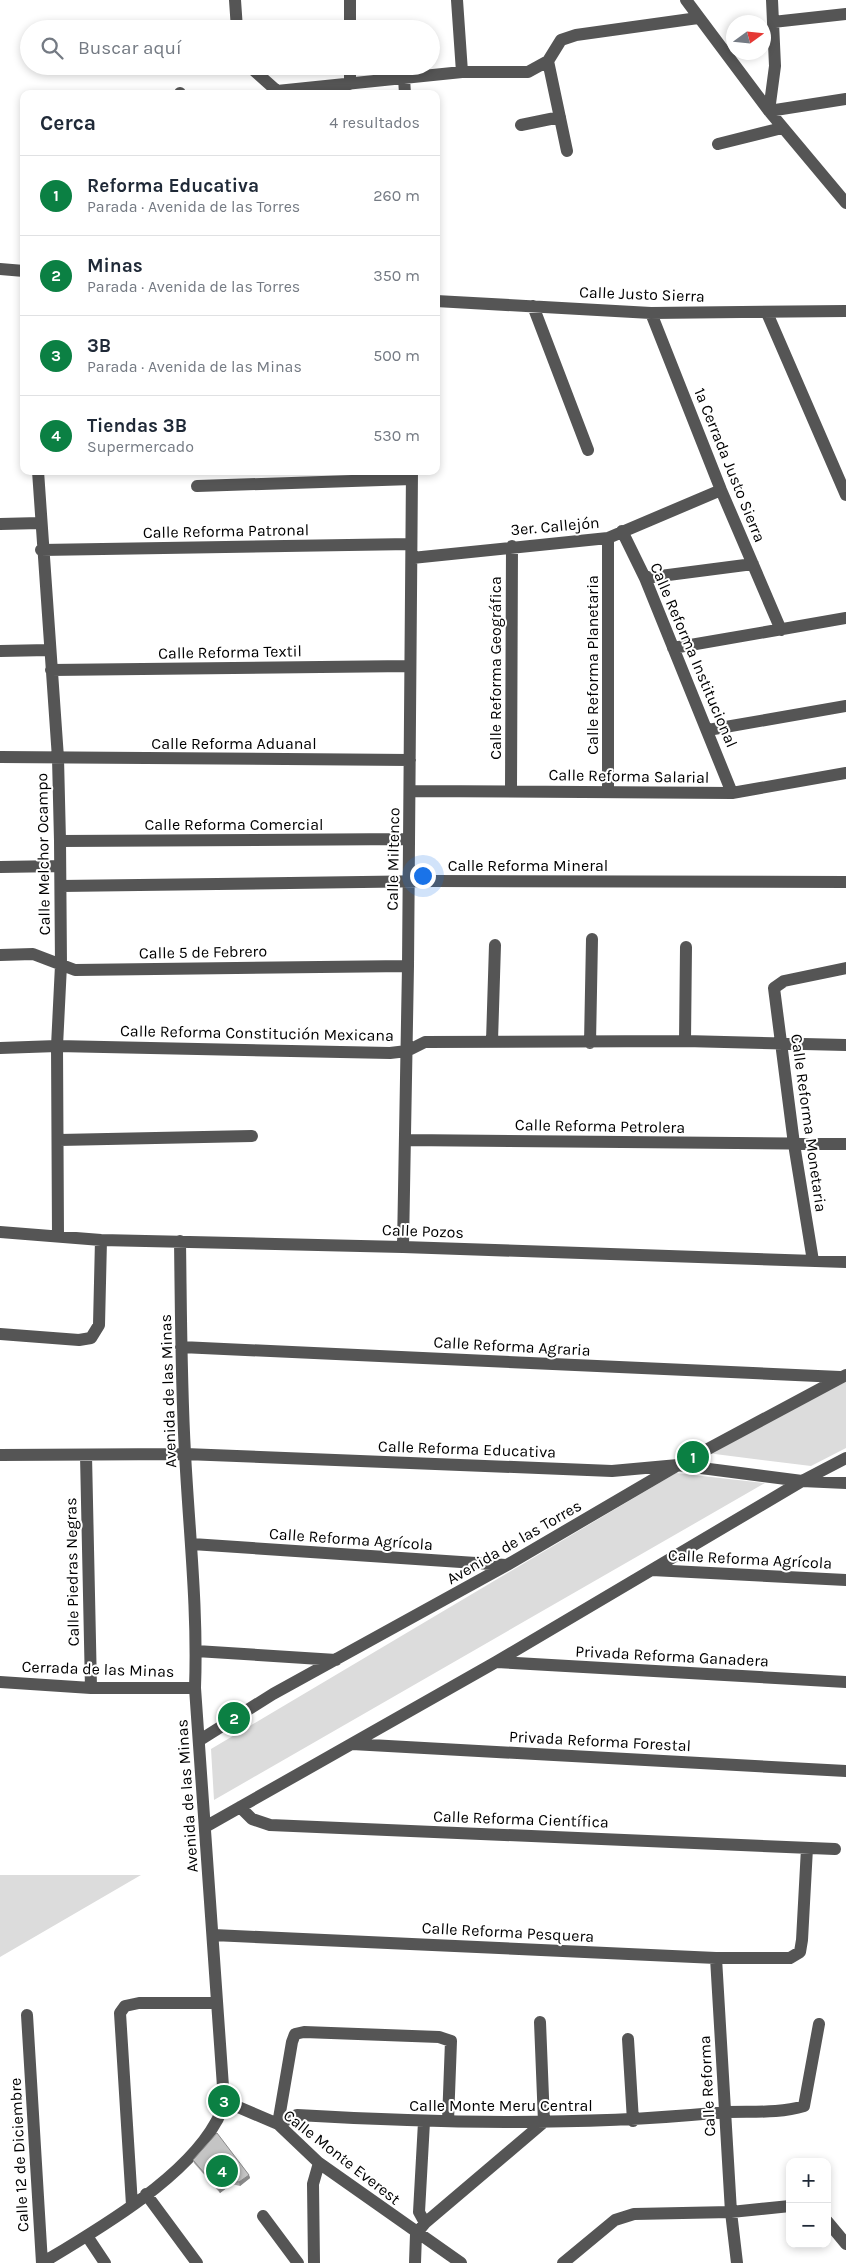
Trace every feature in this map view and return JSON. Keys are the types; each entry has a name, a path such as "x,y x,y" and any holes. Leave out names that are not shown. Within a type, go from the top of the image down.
{"street":[{"path":"235,0 236,20"},
{"path":"350,0 350,20"},
{"path":"457,0 462,72"},
{"path":"686,0 782,128 846,203"},
{"path":"769,111 775,66 772,0"},
{"path":"773,22 846,14"},
{"path":"440,74 462,72 528,72 548,60 561,40 576,35 698,18"},
{"path":"548,60 567,152"},
{"path":"259,75 276,90"},
{"path":"350,75 350,84"},
{"path":"296,90 433,75"},
{"path":"404,78 405,90"},
{"path":"769,111 846,99"},
{"path":"520,125 560,117"},
{"path":"718,144 782,128"},
{"path":"832,186 846,185"},
{"path":"0,269 20,271"},
{"name":"Calle Justo Sierra","path":"440,301 651,313 846,312"},
{"path":"532,306 588,450"},
{"name":"1ª Cerrada Justo Sierra","path":"651,313 781,630"},
{"path":"767,313 846,495"},
{"name":"Calle Melchor Ocampo","path":"38,475 40,523 58,758 61,886 61,965 57,1046 59,1140 58,1236"},
{"path":"197,486 412,475"},
{"name":"Calle Miltenco","path":"403,1247 409,883 412,475"},
{"name":"3er. Callejón","path":"412,558 512,546 608,538 722,490"},
{"path":"0,524 40,523"},
{"name":"Calle Reforma Institucional","path":"622,532 645,578 732,793"},
{"name":"Calle Reforma Planetaria","path":"608,538 608,792"},
{"name":"Calle Reforma Patronal","path":"42,550 411,544"},
{"name":"Calle Reforma Geográfica","path":"510,790 512,546"},
{"path":"645,578 753,564"},
{"path":"673,648 846,618"},
{"path":"0,651 49,650"},
{"name":"Calle Reforma Textil","path":"51,670 410,666"},
{"path":"708,730 846,706"},
{"name":"Calle Reforma Aduanal","path":"0,757 410,760"},
{"name":"Calle Reforma Salarial","path":"410,790 732,793 846,773"},
{"name":"Calle Reforma Comercial","path":"60,841 409,840"},
{"path":"0,867 60,866"},
{"name":"Calle Reforma Mineral","path":"61,886 846,882"},
{"path":"590,1042 592,939"},
{"path":"492,1042 495,945"},
{"path":"685,1042 686,947"},
{"name":"Calle 5 de Febrero","path":"0,955 33,954 75,970 408,966"},
{"name":"Calle Reforma Monetaria","path":"813,1261 794,1144 774,988 784,980 846,968"},
{"name":"Calle Reforma Constitución Mexicana","path":"0,1048 57,1046 380,1053 406,1051 425,1042 685,1042 846,1045"},
{"path":"59,1140 252,1136"},
{"name":"Calle Reforma Petrolera","path":"405,1140 846,1144"},
{"name":"Calle Pozos","path":"0,1232 101,1240 403,1247 846,1262"},
{"path":"0,1334 79,1340 91,1338 99,1324 101,1240"},
{"name":"Avenida de las Minas","path":"42,2263 87,2236 146,2194 199,2146 217,2122 224,2100 195,1688 196,1651 192,1544 185,1454 181,1347 180,1241"},
{"name":"Calle Reforma Agraria","path":"181,1347 844,1376"},
{"name":"Avenida de las Torres","path":"200,1740 273,1694 338,1660 507,1565 678,1465 844,1376"},
{"name":"Calle Reforma Educativa","path":"0,1455 185,1454 612,1471 678,1465 802,1481 846,1483"},
{"name":"Calle Piedras Negras","path":"86,1455 90,1688"},
{"path":"205,1827 496,1662 802,1481 846,1458"},
{"name":"Calle Reforma Agrícola","path":"192,1544 507,1565"},
{"name":"Calle Reforma Agrícola","path":"652,1570 846,1580"},
{"path":"196,1651 338,1660"},
{"name":"Privada Reforma Ganadera","path":"496,1662 846,1682"},
{"name":"Cerrada de las Minas","path":"0,1682 90,1688 195,1688"},
{"name":"Privada Reforma Forestal","path":"351,1744 846,1771"},
{"name":"Calle Reforma Científica","path":"240,1807 252,1819 270,1825 834,1849"},
{"name":"Calle Reforma Pesquera","path":"212,1936 716,1958 790,1958 800,1952 807,1848"},
{"name":"Calle Reforma","path":"716,1958 725,2112 737,2263"},
{"path":"132,2205 120,2013 125,2006 139,2003 217,2003"},
{"name":"Calle 12 de Diciembre","path":"27,2015 42,2263"},
{"path":"415,2263 416,2234 425,2222 544,2122 540,2022"},
{"name":"Calle Monte Meru Central","path":"278,2124 297,2115 424,2122 544,2122 633,2120 725,2112 790,2110 804,2106 819,2024"},
{"path":"278,2124 292,2042 295,2034 304,2032 439,2037 451,2041 448,2121"},
{"path":"628,2039 633,2120"},
{"name":"Calle Monte Everest","path":"224,2100 278,2124 319,2163 416,2234 461,2263"},
{"path":"424,2122 419,2212 425,2222"},
{"path":"314,2263 313,2184 319,2163"},
{"path":"146,2194 198,2263"},
{"path":"563,2263 616,2220 634,2214 732,2212 786,2206"},
{"path":"263,2216 298,2263"},
{"path":"831,2226 846,2244"},
{"path":"87,2236 105,2263"}],"shaded area":[{"path":"846,1380 846,1448 811,1466 707,1453"},
{"path":"676,1473 765,1483 214,1800 211,1749"},
{"path":"0,1875 141,1875 0,1957"}],"building":[{"path":"217,2133 249,2175 239,2182 231,2181 218,2189 193,2160"}],"place":[{"name":"Reforma Educativa","path":"693,1457"},
{"name":"Minas","path":"234,1718"},
{"name":"3B","path":"224,2101"},
{"name":"Tiendas 3B","path":"222,2171"}]}
